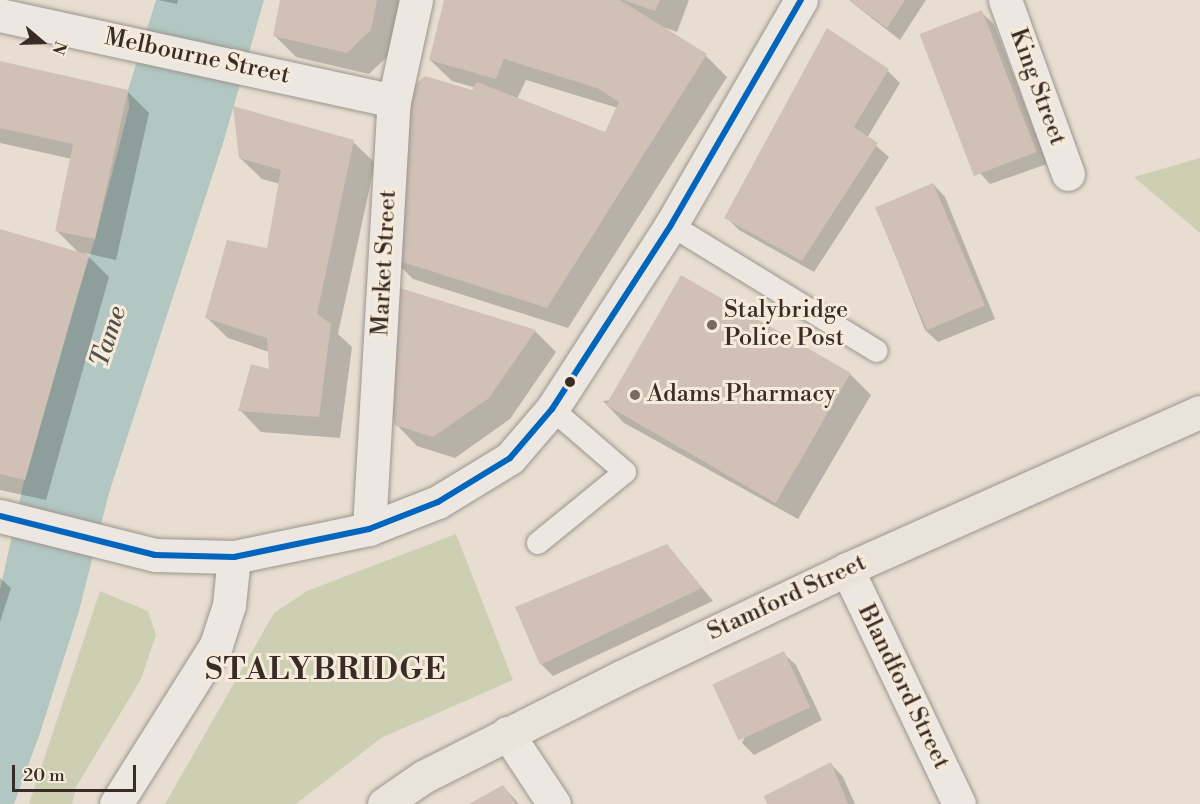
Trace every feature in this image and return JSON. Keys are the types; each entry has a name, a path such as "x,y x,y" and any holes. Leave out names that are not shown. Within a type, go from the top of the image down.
{"highway":[{"name":"Stamford Street","path":"384,804 423,777 507,733 847,569 1200,412"}],"street":[{"name":"Market Street","path":"369,529 394,101 416,0"},
{"path":"0,516 155,555 234,556 369,529 438,502 510,458 552,409 671,225 801,0"},
{"name":"King Street","path":"1005,0 1068,174"},
{"name":"Melbourne Street","path":"0,15 394,101"},
{"path":"116,804 216,645 230,605 234,556"},
{"name":"Blandford Street","path":"847,569 959,804"},
{"path":"507,733 554,804"}],"lane":[{"path":"671,225 877,351"},
{"path":"538,543 625,472 552,409"}],"green space":[{"path":"1200,158 1200,233 1134,177"},
{"path":"456,534 513,680 381,738 296,804 165,804 274,613 307,591"},
{"path":"100,591 148,611 156,635 141,679 76,787 72,804 29,804"}],"water":[{"name":"Tame","path":"156,0 264,0 224,140 109,493 79,611 39,736 14,804 0,804 0,590 35,431 95,239 129,108 128,90"}],"building":[{"path":"280,0 377,0 371,30 347,53 273,36"},
{"path":"444,0 620,0 707,54 547,308 390,258 413,87 425,76 472,90 477,82 605,132 619,102 597,88 504,59 496,79 429,60"},
{"path":"623,0 660,0 655,11"},
{"path":"849,0 905,0 887,28"},
{"path":"982,10 1036,152 974,176 919,34"},
{"path":"827,28 889,69 854,127 878,143 802,261 724,218"},
{"path":"0,61 128,90 95,239 55,231 73,144 0,128"},
{"path":"233,106 354,140 317,314 331,324 319,417 238,411 251,364 269,369 267,338 205,318 227,240 267,248 281,170 239,158"},
{"path":"933,183 985,305 927,330 875,208"},
{"path":"0,229 89,255 25,480 0,474"},
{"path":"681,275 851,373 776,503 606,405"},
{"path":"397,287 536,330 489,398 433,437 395,425 387,399"},
{"path":"667,544 702,588 540,665 515,607"},
{"path":"784,651 810,707 739,741 712,684"},
{"path":"831,762 848,804 767,804 764,796"},
{"path":"503,785 516,804 469,804"}],"transit line":[{"path":"0,516 155,555 234,557 369,529 438,502 510,458 552,409 671,225 801,0"}],"place":[{"name":"Stalybridge Police Post","path":"712,325"},
{"name":"Adams Pharmacy","path":"635,395"}],"district":[{"name":"STALYBRIDGE","path":"326,670"}]}
